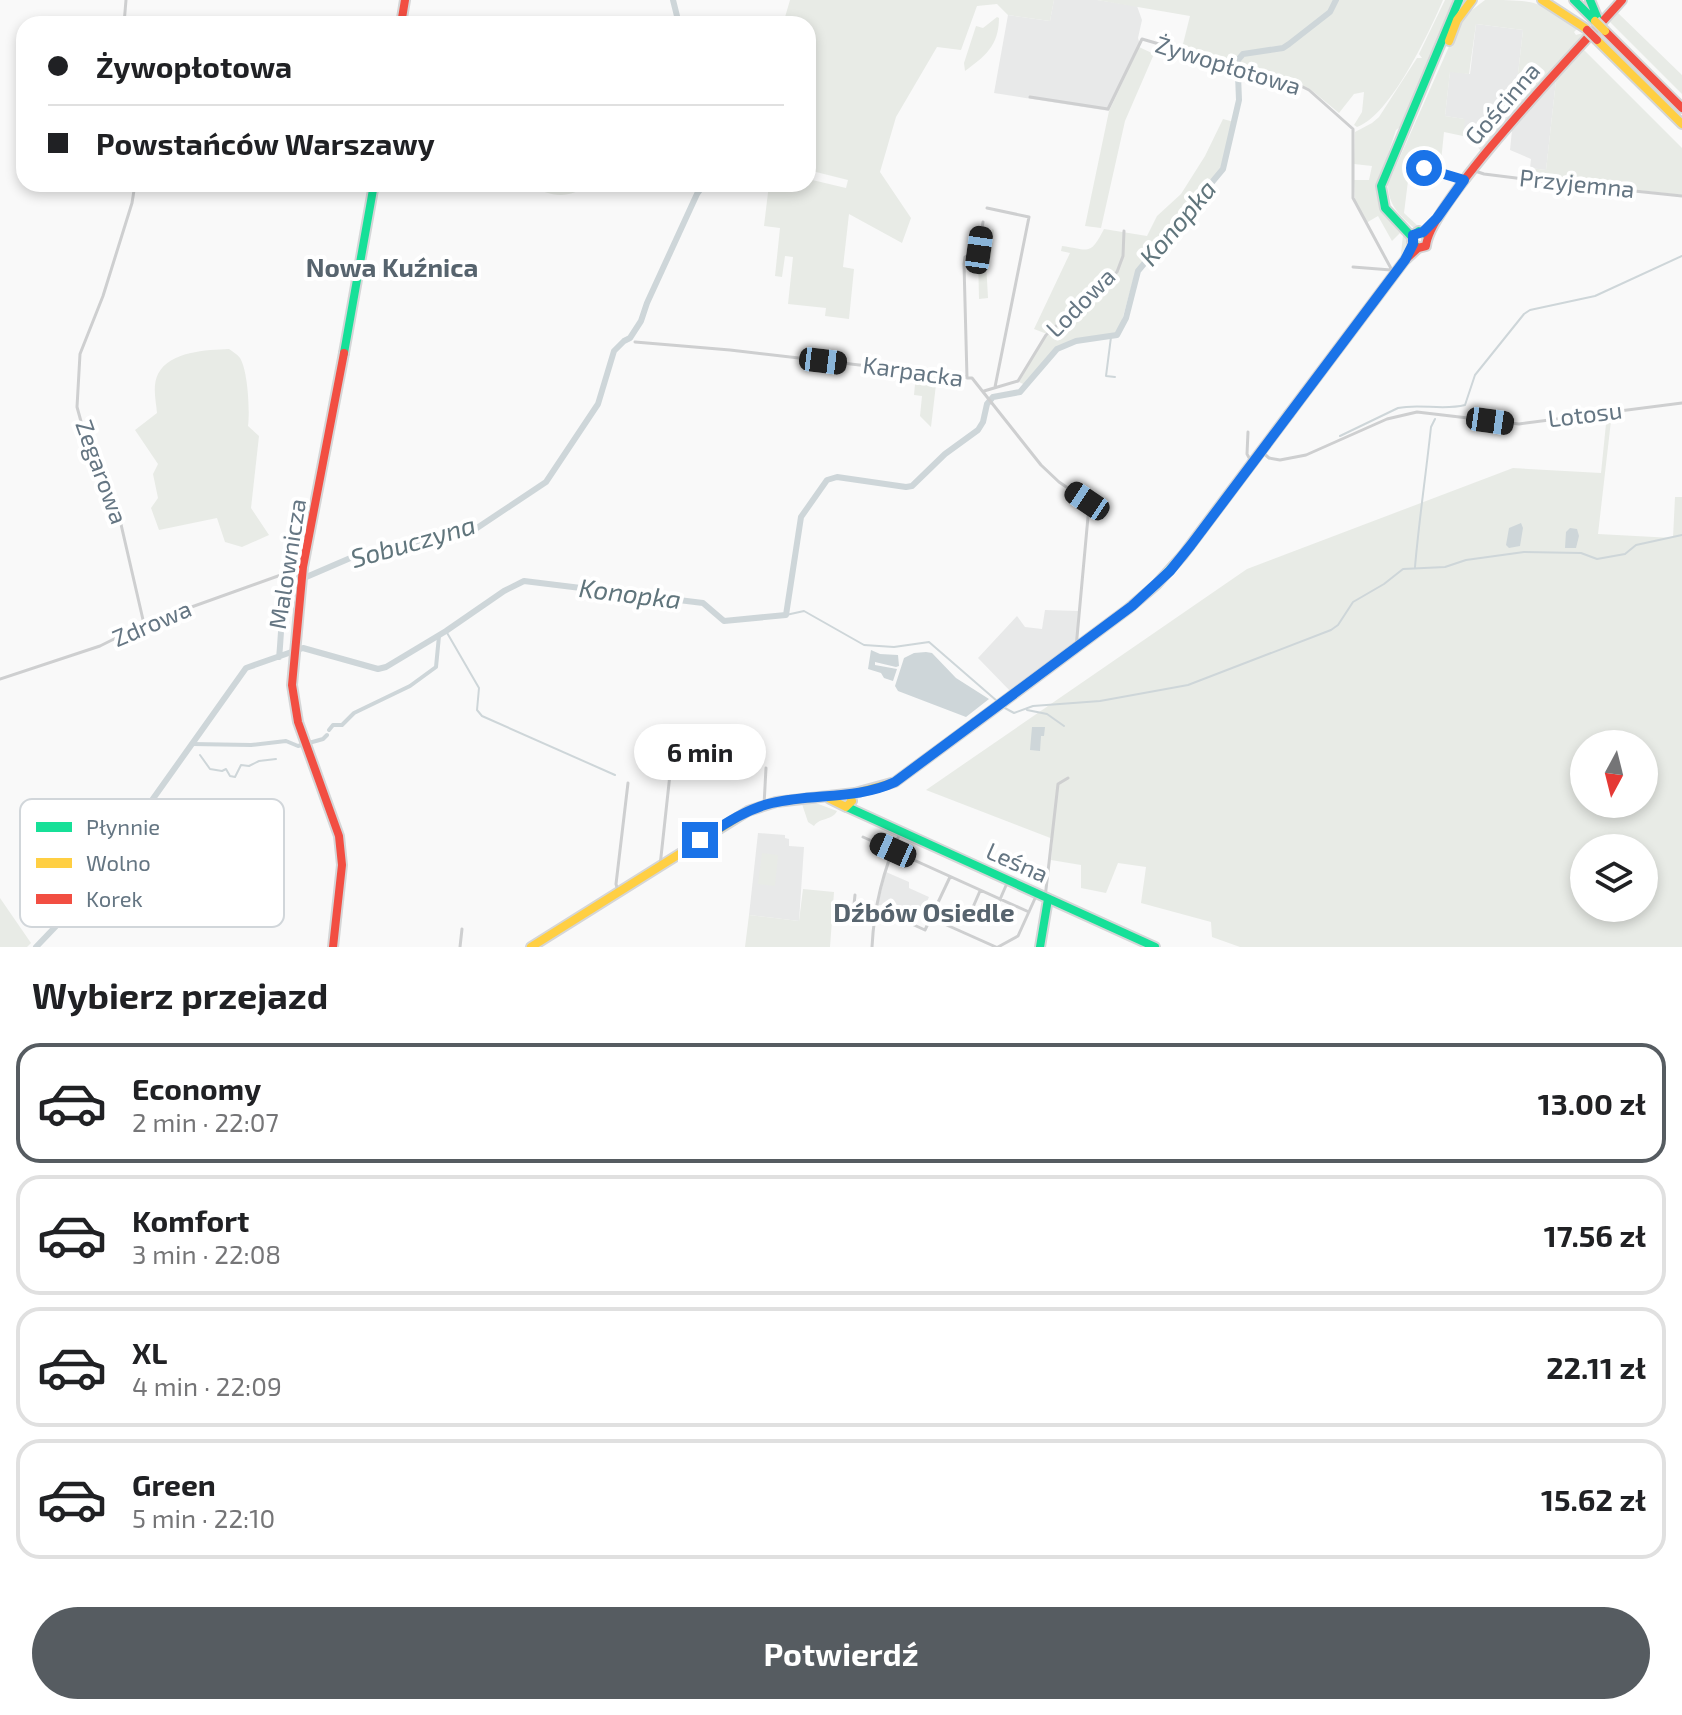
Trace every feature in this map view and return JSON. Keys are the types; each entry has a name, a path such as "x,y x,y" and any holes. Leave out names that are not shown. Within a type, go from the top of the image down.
{"main road":[{"path":"1418,238 1393,210 1386,186 1451,28 1459,0"},
{"path":"1451,28 1469,0"},
{"path":"1451,28 1481,0"},
{"path":"1542,0 1586,29"},
{"path":"1557,0 1682,124"},
{"path":"1574,0 1682,108"},
{"path":"1590,0 1602,25"},
{"name":"Gościnna","path":"850,800 902,777 1139,600 1170,571 1392,272 1405,260 1418,238 1437,218 1472,170 1622,0"},
{"name":"Malownicza","path":"333,947 341,850 334,817 293,705 292,685 303,575 373,192"},
{"path":"531,947 748,811 790,799 838,798 844,792 850,800"},
{"name":"Leśna","path":"838,798 840,806 850,800 863,815 900,833 1155,947"},
{"path":"1040,947 1044,897"}],"street":[{"name":"Żywopłotowa","path":"1030,97 1108,109 1142,39 1309,90 1351,125 1353,198 1392,272"},
{"path":"1411,166 1464,180"},
{"name":"Przyjemna","path":"1472,170 1539,181 1682,196"},
{"name":"Zegarowa","path":"133,192 103,296 80,354 77,407 87,443 117,507 144,624"},
{"path":"987,208 1029,217 995,387"},
{"path":"967,378 964,264 965,257 979,250 983,222"},
{"name":"Lodowa","path":"984,391 1018,381 1046,335 1117,272 1123,256 1124,231"},
{"path":"1353,267 1392,272"},
{"name":"Karpacka","path":"635,342 730,350 975,381 1041,465 1087,501 1089,506 1076,648"},
{"name":"Lotosu","path":"1261,451 1269,458 1280,460 1306,455 1387,419 1417,412 1519,424 1682,403"},
{"path":"1248,432 1247,454 1252,463"},
{"name":"Zdrowa","path":"0,679 100,646 144,624 303,575"},
{"path":"660,866 671,765"},
{"path":"764,805 766,768"},
{"path":"931,918 997,947 1018,936 1029,912 1044,897 1058,784 1068,778"},
{"path":"618,891 616,884 628,783"},
{"path":"872,947 873,916 884,869 900,833"},
{"path":"863,837 1029,912"},
{"path":"855,895 853,914 903,920 925,930 950,877"},
{"path":"991,920 1008,881"},
{"path":"970,914 980,891"},
{"path":"460,947 462,929"}],"shaded area":[{"path":"790,0 1054,0 1050,21 1008,15 997,4 977,6 961,50 937,47 896,117 880,172 911,218 902,243 849,214 843,267 854,269 849,319 825,316 826,308 788,304 793,257 785,256 782,277 775,276 780,228 764,226 768,192 816,192 816,181 846,188 848,180 816,172 816,16 785,16"},
{"path":"1054,0 1097,0 1137,6 1142,20 1138,38 1140,45 1109,111 994,93 1008,15 1050,21"},
{"path":"1097,0 1443,0 1395,91 1370,120 1357,127 1354,125 1362,112 1364,92 1354,94 1339,113 1300,84 1182,48 1190,16"},
{"path":"1445,0 1456,0 1403,125 1396,130 1379,182 1379,193 1410,238 1410,248 1400,263 1403,235 1400,233 1392,241 1378,216 1366,223 1355,200 1354,180 1369,180 1372,166 1354,164 1355,132 1379,117 1417,58 1422,58 1419,54"},
{"path":"1485,0 1525,1 1545,7 1578,28 1574,32 1576,35 1586,35 1513,117 1523,30 1476,24 1469,74 1450,72 1445,116 1465,119 1463,136 1444,132 1440,171 1410,165 1404,213 1419,227 1425,227 1415,229 1393,204 1388,184 1459,24"},
{"path":"1618,13 1682,75 1682,94 1610,22"},
{"path":"997,17 998,28 993,43 965,71 964,63 976,26 983,28"},
{"path":"1476,24 1523,30 1513,117 1481,151 1472,140 1463,136 1464,119 1445,116 1450,71 1470,74"},
{"path":"1139,47 1154,54 1125,121 1101,228 1085,226 1109,111"},
{"path":"1583,49 1682,148 1682,195 1529,178 1530,168 1546,170 1556,80"},
{"path":"1556,80 1546,170 1530,168 1531,159 1510,150 1512,130"},
{"path":"1223,119 1234,122 1221,169 1136,270 1119,331 1064,344 1049,356 1025,385 1019,382 1047,334 1034,329 1070,253 1061,251 1062,246 1088,249 1104,229 1147,236 1157,216 1181,194"},
{"path":"544,192 576,192 574,193 559,195"},
{"path":"992,229 991,257 986,262 988,298 979,299 978,256 988,255"},
{"path":"229,349 243,364 248,391 248,426 259,436 251,508 269,535 242,547 225,542 217,518 159,530 151,508 158,498 153,474 158,464 135,430 157,413 155,383 164,366 190,353"},
{"path":"916,374 937,376 931,427 920,416 922,396 914,395"},
{"path":"1612,412 1598,534 1673,538 1675,497 1682,497 1682,947 1240,947 1212,937 1211,922 1141,903 1146,867 1118,863 1106,893 1081,888 1081,865 1051,860 1053,839 926,790 1247,569 1513,468 1601,473 1607,414"},
{"path":"1521,523 1520,546 1509,548 1506,545 1509,528"},
{"path":"1570,528 1577,529 1576,548 1565,548 1566,532"},
{"path":"1045,610 1078,611 1076,648 1013,694 978,658 1017,616 1025,627 1042,629"},
{"path":"871,650 898,655 899,666 896,667 875,662 875,665 897,669 893,681 868,669"},
{"path":"932,653 956,678 989,699 966,717 898,691 895,686 904,658"},
{"path":"1032,727 1045,727 1040,751 1030,750"},
{"path":"813,802 837,811 814,826 808,822 802,804"},
{"path":"758,833 785,835 789,846 804,847 799,921 749,915"},
{"path":"762,853 778,855 775,886 758,884"},
{"path":"886,872 909,882 909,888 929,897 921,915 899,906 878,905"},
{"path":"803,889 834,892 830,947 745,947 749,915 799,921"},
{"path":"0,898 31,943 27,947 0,947"}],"waterway":[{"name":"Sobuczyna","path":"673,0 677,16"},
{"name":"Konopka","path":"1237,61 1243,54 1283,48 1330,12 1336,0"},
{"name":"Konopka","path":"153,799 246,668 303,648 378,669 386,667 524,581 703,603 724,621 786,615 801,517 827,480 837,477 912,486 945,454 978,430 987,404 993,397 1020,392 1057,349 1076,341 1117,335 1126,318 1138,271 1223,169 1239,100 1238,75"},
{"name":"Sobuczyna","path":"279,657 284,606 297,581 362,553 474,530 546,482 598,404 614,351 630,338 641,321 698,192"},
{"path":"1340,436 1398,408 1465,405 1475,375 1524,314 1530,310 1595,296 1682,256"},
{"path":"1111,337 1106,376 1115,377"},
{"path":"1415,567 1431,427 1435,419"},
{"path":"1003,707 1014,713 1033,706 1100,701 1188,685 1331,630 1338,625 1353,602 1403,569 1445,567 1466,560 1524,552 1581,553 1597,559 1625,554 1636,545 1682,535"},
{"path":"786,615 804,611 864,645 894,647 929,642 997,701"},
{"path":"446,631 479,688 477,710 482,716 615,775"},
{"path":"329,730 333,725 342,725 354,713 410,686 436,667 439,636"},
{"path":"1027,710 1047,714 1064,726"},
{"path":"192,744 251,745 286,741 298,746 327,735"},
{"path":"200,755 210,769 226,769 230,776 235,777 241,765 276,759"},
{"name":"Konopka","path":"36,947 55,927"}],"traffic: fast":[{"path":"1412,237 1385,208 1381,186 1459,0"},
{"path":"1574,0 1595,21"},
{"path":"1590,0 1598,19"},
{"path":"344,353 373,192"},
{"path":"1418,248 1412,242 1413,235 1419,231 1427,235"},
{"path":"975,723 1156,585 1183,555 1289,414"},
{"path":"847,807 1155,947"},
{"path":"1040,947 1048,899"}],"traffic: slow":[{"path":"1449,41 1457,20 1472,0"},
{"path":"1542,0 1585,28"},
{"path":"1595,21 1605,31"},
{"path":"1597,40 1682,124"},
{"path":"531,947 748,811 776,802 855,793 895,782 975,723"},
{"path":"830,799 846,807 852,801 849,794"}],"traffic: jam":[{"path":"402,16 405,0"},
{"path":"1289,414 1405,260 1418,248 1426,246 1434,225 1480,160 1622,0"},
{"path":"1587,30 1597,40"},
{"path":"1605,31 1682,108"},
{"path":"333,947 342,865 339,836 298,722 292,685 303,567 344,353"}],"district":[{"name":"Nowa Kuźnica","path":"392,268"},
{"name":"Dźbów Osiedle","path":"924,913"}],"route":[{"path":"700,840 760,806 790,799 855,793 895,782 1156,585 1191,545 1405,260 1413,244 1413,235 1423,232 1437,218 1464,180 1424,168"}]}
